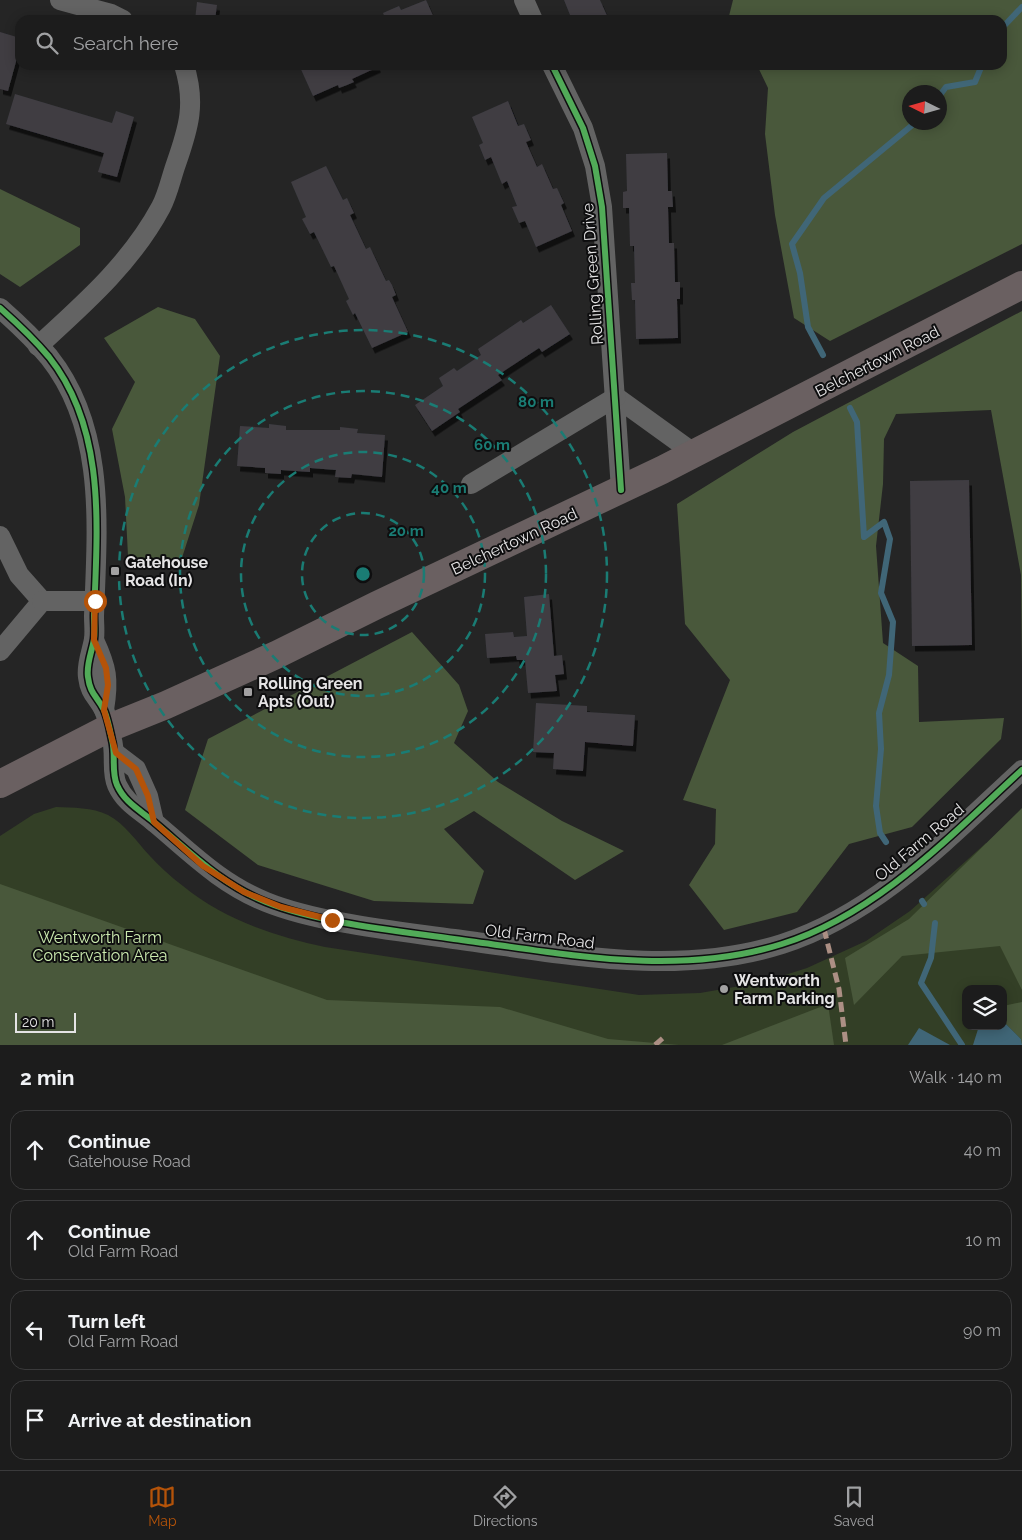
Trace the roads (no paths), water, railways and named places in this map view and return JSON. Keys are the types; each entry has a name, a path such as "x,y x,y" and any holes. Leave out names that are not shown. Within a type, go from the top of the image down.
{"highway":[{"name":"Belchertown Road","path":"0,784 110,730 276,655 695,454 1022,285"}],"street":[{"path":"60,0 114,15"},
{"path":"524,0 531,15"},
{"path":"38,346 115,272 161,207 185,139 191,114 190,85 186,70"},
{"name":"Rolling Green Drive","path":"554,70 583,128 595,166 602,207 604,271 616,397 621,490"},
{"path":"0,308 50,358 66,384 85,428 98,519 94,640 106,668 110,730"},
{"path":"471,484 616,397 695,454"},
{"path":"0,536 19,575 42,601 95,601"},
{"path":"0,651 42,601"},
{"name":"Old Farm Road","path":"110,730 136,769 148,796 154,822 182,848 224,881 262,900 297,912 420,934 581,956 678,962 726,958 780,945 842,919 901,877 1022,770"}],"water":[{"path":"1007,1025 1021,1039 1022,1045 973,1045 978,1030 1007,1030"},
{"path":"919,1028 950,1045 908,1045"}],"waterway":[{"path":"1007,23 1022,7"},
{"path":"947,87 975,82 980,70"},
{"path":"823,355 808,327 800,273 792,244 824,198 906,130"},
{"path":"850,408 857,422 864,537 884,522 890,539 881,593 893,622 889,675 879,713 881,749 876,806 880,833 886,842"},
{"path":"935,923 931,958 921,983 962,1045"}],"place":[{"name":"Gatehouse Road (In)","path":"115,571"},
{"name":"Rolling Green Apts (Out)","path":"248,692"},
{"name":"Wentworth Farm Parking","path":"724,989"}],"park label":[{"name":"Wentworth Farm Conservation Area","path":"100,946"}]}
